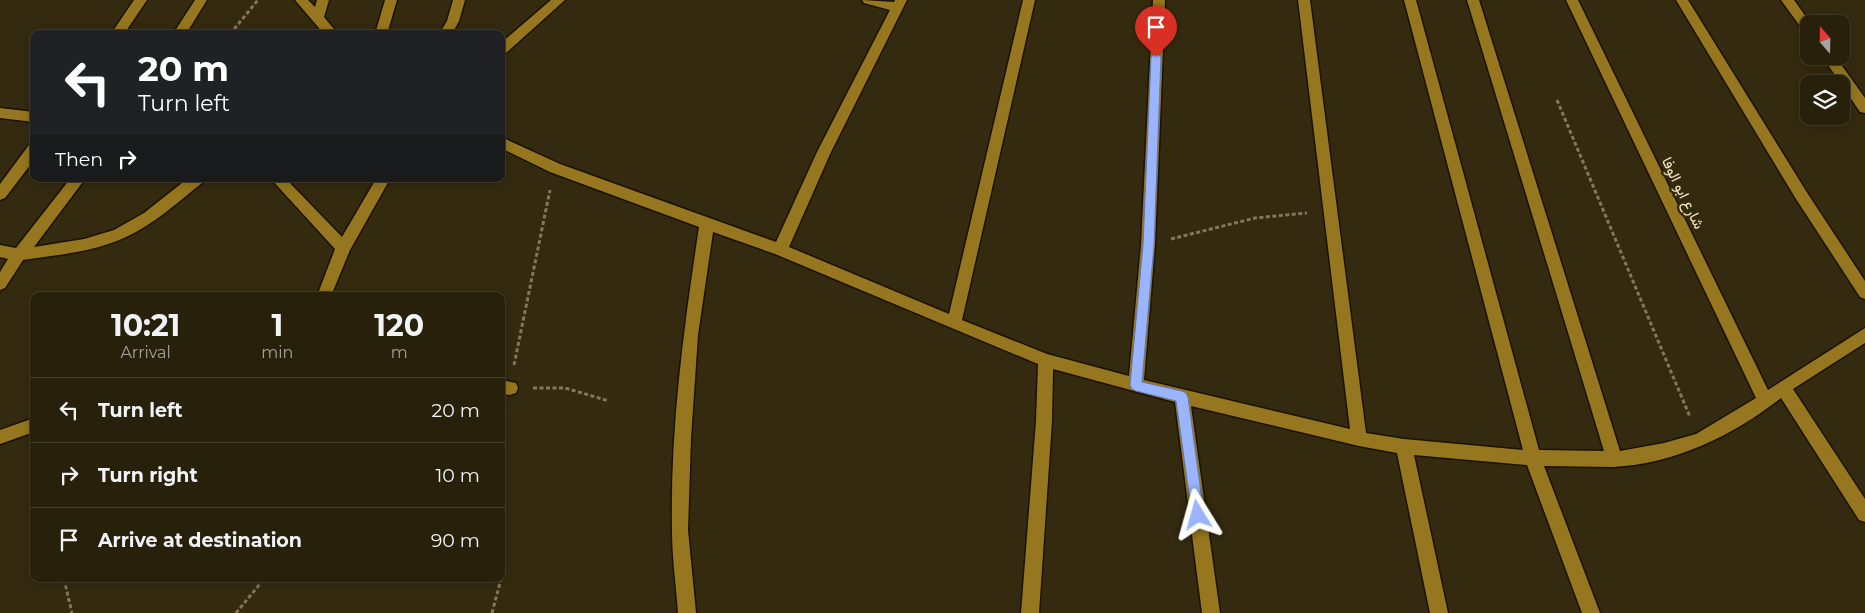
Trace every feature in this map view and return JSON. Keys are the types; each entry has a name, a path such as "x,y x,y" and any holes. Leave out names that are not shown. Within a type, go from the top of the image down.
{"street":[{"path":"120,30 141,0"},
{"path":"182,30 201,0"},
{"path":"301,0 318,16 329,30"},
{"path":"318,16 323,0"},
{"path":"382,30 391,0"},
{"path":"447,30 453,21 459,0"},
{"path":"505,47 559,0"},
{"path":"780,250 824,152 900,3 868,0"},
{"path":"954,323 1029,0"},
{"path":"1136,385 1148,245 1158,0"},
{"path":"1304,0 1360,439"},
{"path":"1410,0 1533,458 1591,613"},
{"path":"1473,0 1615,458"},
{"name":"شارع ابو الوفا","path":"1572,0 1765,401"},
{"path":"1682,0 1801,195 1865,293"},
{"path":"1787,0 1800,18"},
{"path":"1834,65 1865,108"},
{"path":"0,113 30,117"},
{"path":"505,144 555,168 780,250 1046,360 1182,397 1360,439 1404,447 1533,458 1615,458 1664,451 1700,440 1765,401 1783,387 1865,335"},
{"path":"0,194 30,154"},
{"path":"0,284 18,256 76,182"},
{"path":"0,251 18,256 84,245 119,234 149,218 193,182"},
{"path":"281,182 343,248"},
{"path":"326,292 343,248 381,182"},
{"path":"687,613 680,530 683,438 690,335 706,223"},
{"path":"1030,613 1044,420 1046,360"},
{"path":"1783,387 1865,514"},
{"path":"1182,397 1211,613"},
{"path":"0,437 30,426"},
{"path":"1404,447 1439,613"}],"path":[{"path":"233,30 258,0"},
{"path":"1557,100 1700,440"},
{"path":"555,168 506,388 565,388 609,401"},
{"path":"1148,245 1254,218 1330,210"},
{"path":"65,582 72,613"},
{"path":"236,613 262,582"},
{"path":"492,613 500,582"}],"route":[{"path":"1156,57 1148,245 1136,385 1182,397 1198,515"}]}
